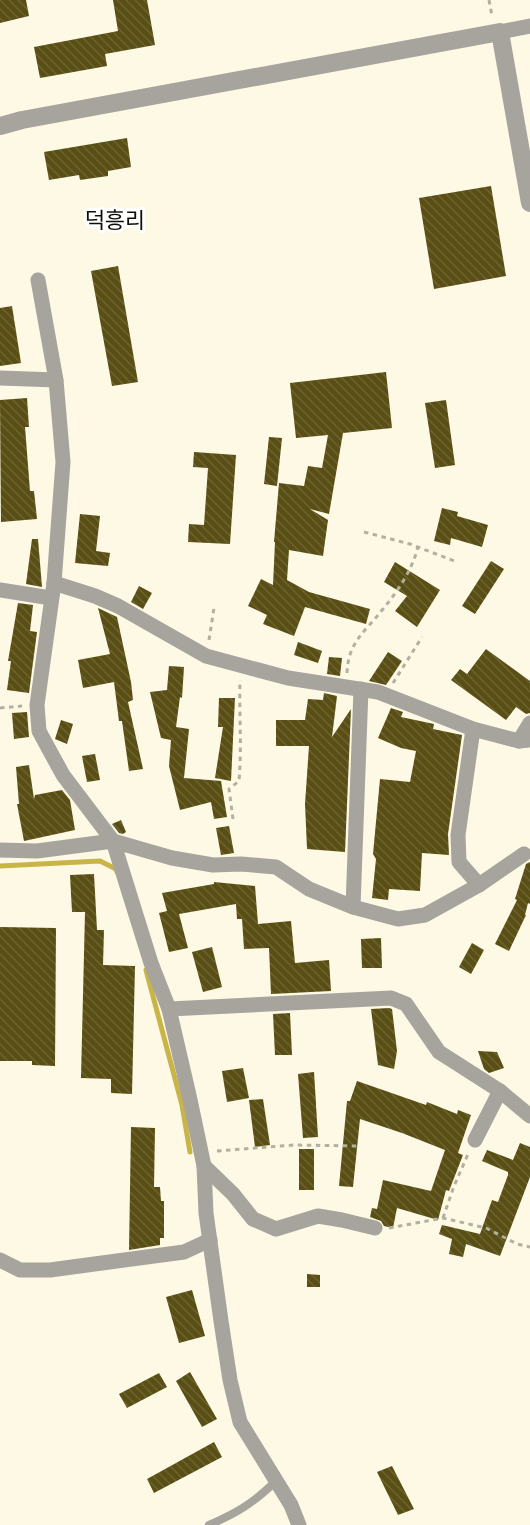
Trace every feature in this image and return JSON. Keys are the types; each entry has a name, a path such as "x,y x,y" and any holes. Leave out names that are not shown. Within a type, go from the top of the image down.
{"street":[{"path":"0,126 530,26"},
{"path":"500,32 530,203"},
{"path":"38,280 56,380 63,462 54,583 37,705 39,731 63,775 113,841 151,963 169,1009 202,1159 206,1213 230,1380 240,1422 291,1505 299,1525"},
{"path":"0,378 56,380"},
{"path":"54,583 118,606 206,656 288,678 385,694 473,729 525,741 530,723"},
{"path":"0,590 51,598"},
{"path":"353,907 354,688"},
{"path":"473,729 458,835 459,862 479,885"},
{"path":"0,850 37,851 113,841 172,858 213,865 241,864 276,867 309,889 353,907 398,919 425,915 479,885 524,854"},
{"path":"169,1009 391,998 406,1004 439,1052 500,1091 530,1116"},
{"path":"475,1140 500,1091"},
{"path":"202,1159 253,1219 276,1229 318,1216 375,1228"},
{"path":"0,1260 20,1270 50,1270 184,1252 210,1240"}],"lane":[{"path":"209,1525 233,1515 254,1502 275,1482"}],"path":[{"path":"364,532 418,547 457,562"},
{"path":"354,688 350,652 359,636 384,609 402,584 418,547"},
{"path":"206,656 214,608"},
{"path":"385,694 422,637"},
{"path":"233,819 229,789 239,781 242,749 240,738 241,666"},
{"path":"0,708 37,705"},
{"path":"444,1218 454,1186 475,1140"},
{"path":"202,1159 294,1145 359,1146"},
{"path":"375,1228 389,1228 444,1218 486,1228 517,1244 530,1246"}],"building":[{"path":"0,0 26,0 29,16 0,23"},
{"path":"113,0 147,0 155,45 105,54 107,66 40,78 34,47 118,31"},
{"path":"127,138 131,167 108,171 108,176 80,180 79,175 49,180 44,152"},
{"path":"491,186 506,276 434,289 419,198"},
{"path":"118,266 138,382 112,386 91,271"},
{"path":"12,306 21,363 0,366 0,308"},
{"path":"386,372 392,428 343,433 329,514 310,509 328,520 323,556 289,550 287,580 309,592 370,609 366,624 305,607 294,636 263,624 267,615 248,606 261,579 273,585 279,483 304,486 308,466 322,468 328,435 296,438 290,383"},
{"path":"27,398 29,427 25,427 30,491 34,491 37,519 1,522 0,400"},
{"path":"446,400 455,465 435,468 425,403"},
{"path":"269,437 282,438 277,486 264,484"},
{"path":"194,452 236,455 230,544 188,542 189,524 204,525 208,468 193,467"},
{"path":"442,508 458,512 457,516 488,525 482,547 451,538 450,545 434,541"},
{"path":"80,514 100,516 96,551 110,553 108,566 75,563"},
{"path":"32,539 38,539 42,587 26,584"},
{"path":"491,561 504,569 475,614 462,606"},
{"path":"395,562 440,590 417,627 395,611 407,596 384,582"},
{"path":"139,586 152,593 143,609 131,602"},
{"path":"18,603 33,605 30,631 37,632 29,693 7,690 11,661 8,661"},
{"path":"98,608 117,617 131,682 133,700 128,702 143,769 129,771 114,682 83,688 78,660 110,654"},
{"path":"298,642 322,651 318,663 294,655"},
{"path":"486,649 530,681 530,713 526,714 516,707 506,720 451,680 460,669 467,674"},
{"path":"388,652 402,661 386,685 369,681"},
{"path":"329,657 342,658 340,676 327,674"},
{"path":"169,666 184,667 182,698 180,697 176,727 189,729 184,778 221,781 227,817 214,819 211,802 180,810 169,766 171,740 161,738 150,692 167,690"},
{"path":"324,693 337,696 332,737 351,709 345,852 307,849 305,804 309,746 276,746 276,720 305,720 308,699 323,700"},
{"path":"219,698 235,698 231,781 215,778 223,727 218,727"},
{"path":"391,708 403,712 401,717 434,724 433,729 462,735 448,834 449,855 422,853 420,891 389,889 388,900 372,898 376,859 373,854 380,779 410,782 416,751 401,748 378,738"},
{"path":"27,712 29,737 14,739 12,713"},
{"path":"61,720 73,724 67,744 55,739"},
{"path":"95,754 100,780 87,782 82,756"},
{"path":"29,765 34,799 35,795 62,790 70,800 75,830 24,841 17,804 19,804 16,767"},
{"path":"121,820 126,832 123,834 119,833 112,824"},
{"path":"229,826 234,853 221,855 216,828"},
{"path":"530,862 530,904 528,903 526,915 509,951 495,944 517,900 515,899 526,864"},
{"path":"94,874 97,930 104,930 103,965 135,966 132,1094 111,1093 111,1079 81,1078 85,912 72,912 70,875"},
{"path":"214,882 255,886 258,924 291,921 295,963 329,960 331,991 271,994 269,948 244,949 242,919 237,919 236,904 179,914 188,948 169,952 159,913 167,911 162,893 214,884"},
{"path":"0,927 56,928 55,1066 32,1065 32,1061 0,1061"},
{"path":"381,938 382,968 362,968 361,939"},
{"path":"472,943 484,950 471,974 459,967"},
{"path":"212,947 222,987 203,992 192,952"},
{"path":"371,1009 392,1009 397,1051 394,1069 378,1065"},
{"path":"290,1013 292,1055 275,1055 273,1014"},
{"path":"478,1051 497,1052 504,1068 489,1073 484,1069"},
{"path":"243,1068 249,1098 227,1102 222,1071"},
{"path":"314,1072 318,1137 303,1138 298,1074"},
{"path":"357,1081 426,1105 427,1102 457,1114 458,1110 471,1115 458,1153 463,1155 449,1191 446,1190 438,1220 397,1208 393,1228 384,1226 381,1221 370,1217 372,1208 377,1209 383,1180 431,1191 445,1150 402,1133 360,1119 353,1187 339,1186 347,1101 350,1101"},
{"path":"263,1099 270,1145 255,1147 249,1100"},
{"path":"131,1127 155,1128 154,1187 160,1187 161,1201 164,1201 164,1238 160,1238 160,1245 129,1250"},
{"path":"520,1143 530,1147 530,1177 500,1256 466,1244 463,1257 449,1254 452,1239 439,1234 442,1225 480,1234 492,1200 498,1202 508,1175 508,1172 482,1161 487,1150 513,1160"},
{"path":"299,1149 314,1149 314,1190 299,1190"},
{"path":"307,1274 320,1275 320,1287 307,1287"},
{"path":"192,1290 205,1336 179,1343 166,1297"},
{"path":"190,1372 217,1419 202,1427 176,1381"},
{"path":"159,1373 167,1387 127,1408 119,1394"},
{"path":"214,1442 222,1457 154,1493 147,1479"},
{"path":"392,1466 414,1509 398,1515 377,1472"}],"waterway":[{"path":"0,866 100,861 116,869 117,872"},
{"path":"146,970 182,1105 190,1152"}],"district":[{"name":"덕흥리","path":"115,220"}]}
